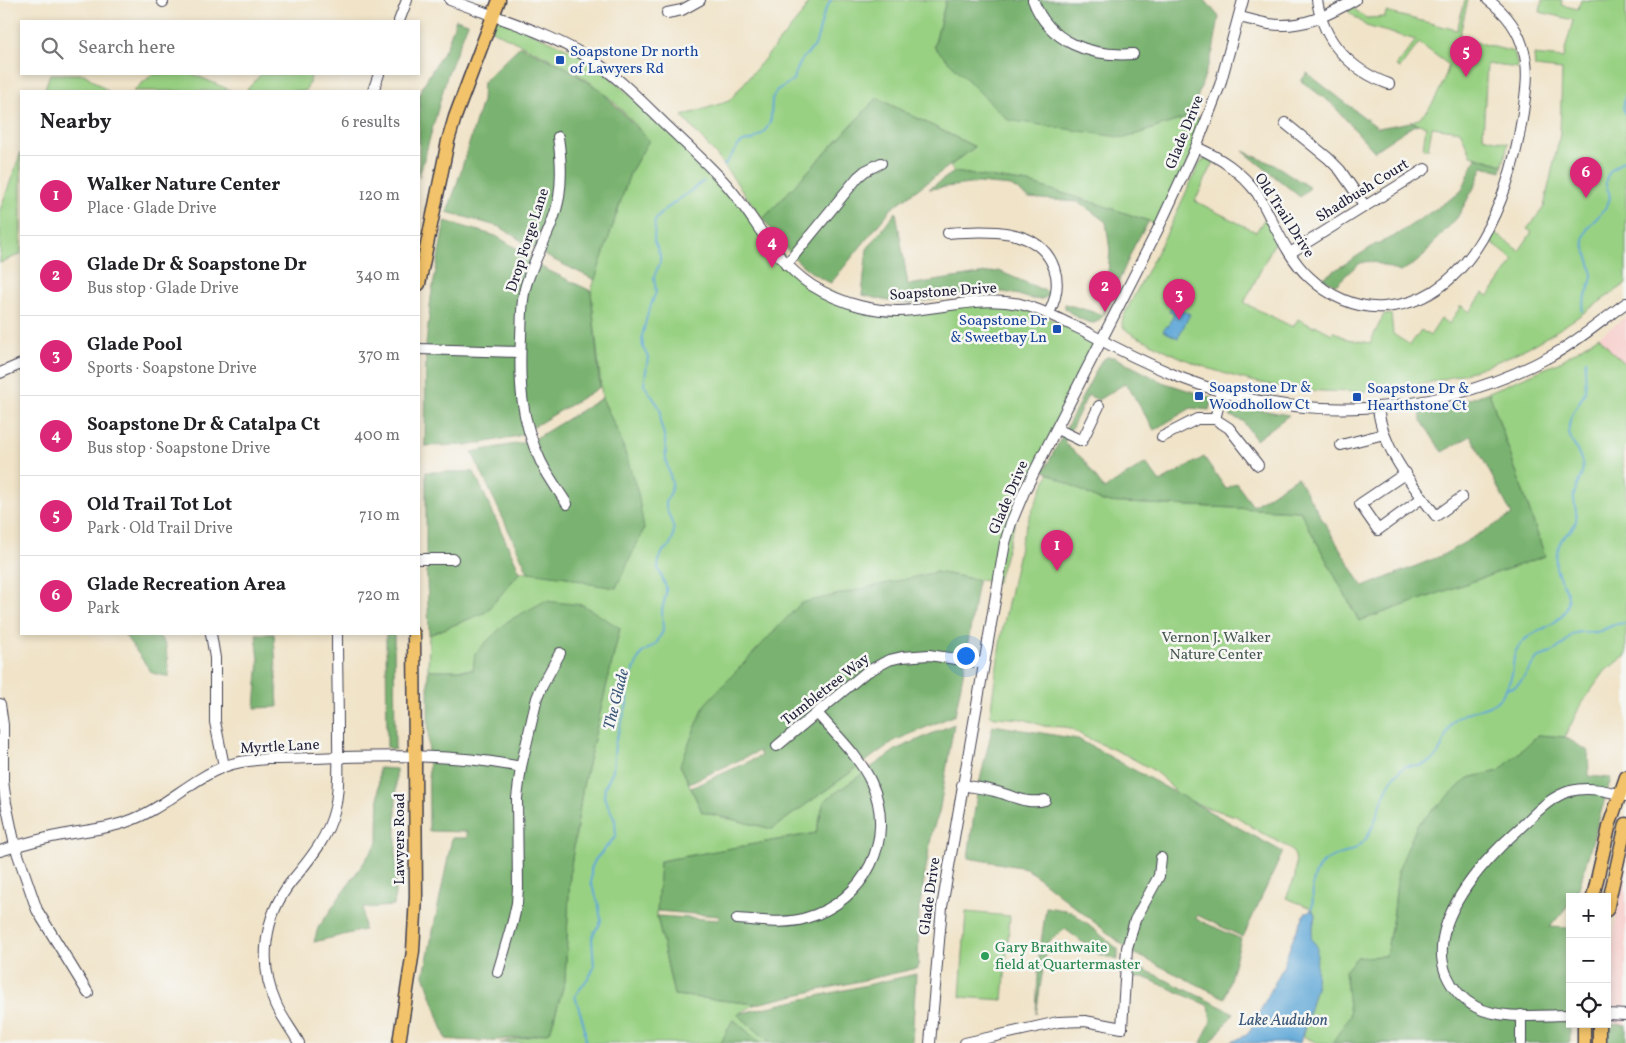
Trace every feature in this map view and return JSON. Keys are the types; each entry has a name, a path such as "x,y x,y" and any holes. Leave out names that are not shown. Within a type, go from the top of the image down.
{"main road":[{"path":"420,279 448,141 455,117 499,0"},
{"name":"Lawyers Road","path":"399,1043 415,926 414,635"},
{"path":"1594,893 1606,838 1623,795 1626,777"},
{"path":"1611,893 1626,824"},
{"path":"1584,1028 1584,1043"},
{"path":"1599,1028 1599,1043"}],"street":[{"path":"399,20 407,0"},
{"name":"Soapstone Drive","path":"450,0 570,47 588,58 623,84 722,178 747,210 761,234 786,265 796,274 821,291 846,302 871,309 912,311 964,302 994,301 1020,304 1049,314 1156,367 1222,392 1242,398 1293,406 1334,409 1378,408 1445,396 1496,381 1522,370 1573,342 1626,303"},
{"path":"667,12 682,10 700,0"},
{"path":"1033,0 1047,25 1067,42 1090,51 1106,54 1133,54"},
{"name":"Glade Drive","path":"930,1043 941,915 1002,554 1011,522 1024,492 1174,197 1220,85 1243,0"},
{"path":"1317,0 1320,19 1333,44 1351,63 1363,72 1389,84"},
{"path":"1239,18 1284,25 1297,24 1320,19 1355,0"},
{"name":"Old Trail Drive","path":"1196,147 1228,164 1250,184 1257,193 1290,253 1307,275 1330,293 1354,304 1381,307 1405,304 1422,297 1442,284 1466,262 1484,237 1510,175 1518,141 1526,84 1526,60 1518,35 1503,12 1488,0"},
{"path":"373,90 379,75"},
{"path":"1285,123 1340,170 1365,206"},
{"name":"Drop Forge Lane","path":"558,137 561,168 558,198 555,212 524,290 520,352 521,391 527,427 541,462 567,504"},
{"path":"786,265 858,177 881,163"},
{"name":"Shadbush Court","path":"1290,253 1425,169"},
{"path":"948,233 997,232 1020,236 1037,245 1049,258 1056,276 1056,295 1049,314"},
{"path":"420,349 520,352"},
{"path":"0,372 20,364"},
{"path":"1214,419 1222,392"},
{"path":"1057,429 1082,440 1099,406"},
{"path":"1378,408 1379,418 1389,447 1436,516 1462,497"},
{"path":"1162,437 1197,419 1214,419 1229,428 1258,465"},
{"path":"1341,445 1384,434"},
{"path":"1406,473 1360,504 1378,530 1422,498"},
{"path":"420,559 453,559"},
{"path":"211,635 215,658 215,722 224,766"},
{"path":"299,1043 271,991 266,965 267,939 270,924 280,897 318,848 330,824 337,794 337,635"},
{"path":"498,972 517,904 517,798 520,767 537,698 560,653"},
{"name":"Tumbletree Way","path":"777,746 865,673 889,660 902,656 929,655 983,663"},
{"path":"0,704 3,781 15,846 37,910 88,994"},
{"path":"737,919 794,921 818,914 841,901 851,892 867,872 873,860 880,833 877,797 863,769 817,712"},
{"name":"Myrtle Lane","path":"0,851 66,834 111,827 127,822 159,807 205,776 224,766 245,761 338,758 463,758 520,767"},
{"path":"962,785 991,790 1025,801 1045,800"},
{"path":"1566,1015 1497,1014 1476,1008 1459,994 1448,978 1442,957 1443,935 1446,924 1467,888 1487,861 1501,845 1551,800 1570,791 1583,789 1606,790 1623,795"},
{"path":"966,1043 1006,1039 1058,1022 1072,1020 1122,1028 1128,940 1135,920 1159,876 1161,858"},
{"path":"1611,1014 1626,1015"},
{"path":"1521,1015 1521,1043"}],"shaded area":[{"path":"1626,317 1626,364 1610,350 1599,336"},
{"path":"1626,863 1626,1043 1608,1043 1608,1028 1611,1028 1611,956 1619,896"}],"green space":[{"path":"809,0 946,0 934,47 1125,138 1191,116 1207,120 1158,229 1149,221 1029,183 954,172 950,166 975,147 877,98 763,219 717,156 682,116 729,101 804,12"},
{"path":"946,0 1205,0 1219,17 1213,51 1191,116 1125,138 1008,120 934,47"},
{"path":"1465,0 1468,0 1459,38 1514,52 1518,68 1487,64 1483,137 1508,143 1503,165 1471,155 1460,131 1432,127 1428,149 1423,149 1426,126 1411,122 1419,118 1431,106 1440,90 1449,65 1419,43 1400,68 1396,66 1416,40 1366,26 1348,11 1353,8 1366,18 1385,17 1386,12 1457,30"},
{"path":"1542,0 1562,0 1561,5 1578,9 1581,0 1626,0 1626,284 1546,337 1497,362 1458,375 1418,385 1378,390 1337,392 1297,389 1257,382 1192,362 1137,337 1124,328 1122,324 1123,317 1170,227 1200,162 1206,158 1214,162 1195,201 1256,232 1265,218 1276,240 1244,303 1293,327 1298,319 1332,334 1333,331 1347,339 1370,343 1384,314 1391,314 1393,334 1410,345 1421,330 1430,336 1441,319 1449,324 1461,306 1470,312 1483,293 1489,296 1514,260 1489,241 1494,232 1519,251 1532,232 1527,229 1544,207 1560,134 1562,70 1535,67 1534,55 1563,58 1573,20 1540,12"},
{"path":"493,16 589,58 722,179 805,281 871,309 1011,303 1101,340 1024,492 997,583 936,572 680,765 702,812 772,829 861,765 865,772 824,801 816,833 660,861 657,916 674,995 756,1004 738,1014 771,1043 760,1043 734,1020 721,1043 500,1043 550,1032 565,981 570,872 583,786 620,628 474,670 428,670 429,635 486,612 520,572 556,575 616,588 620,437 602,398 591,291 630,173 649,140 613,101 588,81 560,64 488,28"},
{"path":"456,19 468,23 447,76 420,173 420,93 447,46"},
{"path":"520,46 565,67 600,90 649,140 630,173 595,280 544,255 500,227 447,212 482,101 483,82"},
{"path":"1307,73 1378,128 1411,122 1418,124 1374,151 1331,103 1301,81"},
{"path":"50,75 85,75 107,90 44,90"},
{"path":"152,75 195,75 230,90 134,90"},
{"path":"260,75 312,75 306,90 247,90"},
{"path":"877,98 975,147 892,208 831,283 820,278 792,256 763,219"},
{"path":"1243,151 1277,166 1310,188 1300,197"},
{"path":"20,155 20,254 0,263 0,210"},
{"path":"1476,157 1503,165 1501,171 1483,166 1475,186 1457,218 1420,260 1400,272 1378,263 1364,262 1359,264 1336,285 1323,278 1376,244 1393,237 1455,196 1462,190"},
{"path":"954,172 1029,183 1149,221 1135,244 1104,315 1110,251 1106,222 1079,202 1029,198 1011,186 978,183 929,189"},
{"path":"896,212 908,285 999,271 1050,293 1047,297 1039,299 1005,292 984,292 917,303 892,302 862,295 867,249"},
{"path":"445,221 496,236 526,254 539,266 591,291 600,387 518,436 471,445 425,446 426,344 431,297"},
{"path":"1065,304 1104,315 1094,323 1087,322 1067,310"},
{"name":"Vernon J. Walker Nature Center","path":"1599,336 1610,350 1626,364 1626,445 1622,455 1626,486 1626,656 1606,670 1581,704 1565,737 1538,735 1499,771 1468,778 1398,871 1394,911 1386,956 1357,957 1405,1043 1318,1043 1302,1036 1316,987 1311,939 1315,915 1312,908 1286,898 1295,877 1296,866 1295,856 1290,848 1258,831 1236,816 1205,807 1179,796 1153,770 1070,728 1044,726 1023,719 990,715 1001,637 1022,538 1030,515 1049,473 1103,502 1300,511 1359,621 1545,556 1489,392 1558,363"},
{"path":"1107,357 1114,357 1162,382 1212,398 1209,410 1191,408 1154,430 1126,383 1098,400 1088,395 1064,443 1083,459 1104,489 1146,463 1160,482 1204,457 1226,489 1236,483 1253,506 1297,477 1363,587 1441,556 1512,515 1471,436 1442,452 1421,420 1420,411 1451,405 1489,392 1545,556 1359,621 1300,511 1103,502 1044,471 1101,361"},
{"path":"602,398 620,437 638,493 644,529 616,588 590,584 567,577 528,572 472,452 521,443 536,438"},
{"path":"1233,405 1289,415 1256,440 1243,421 1230,416"},
{"path":"426,472 474,472 520,572 486,612 429,635 426,553"},
{"path":"936,572 978,580 955,715 894,741 772,829 702,812 691,788 761,756 759,751 689,783 680,765 705,704 801,603"},
{"path":"545,601 583,605 620,628 583,786 570,872 565,981 550,1032 499,1040 446,1039 424,975 452,838 467,838 467,832 429,831 428,670 473,670 475,653 508,621"},
{"path":"125,635 159,635 166,646 169,677 152,673"},
{"path":"256,635 274,635 278,707 255,708 259,660"},
{"path":"386,635 394,635 395,750 387,747"},
{"path":"954,724 939,813 932,832 919,911 918,968 756,1004 674,995 657,916 719,920 719,916 657,911 660,861 816,833 824,801 897,749"},
{"path":"993,725 1078,739 1283,852 1243,937 1197,915 1196,919 1241,939 1225,998 1133,953 1026,868 968,858 977,793"},
{"path":"1538,735 1565,737 1588,751 1589,776 1611,778 1577,893 1566,893 1566,908 1550,927 1566,928 1566,1028 1570,1028 1570,1043 1332,1043 1350,1016 1345,971 1357,957 1386,956 1394,911 1398,871 1417,825 1468,778 1499,771"},
{"path":"379,768 396,769 396,876 394,906 363,908 364,930 314,942 318,928 378,842"},
{"path":"1046,907 1071,911 1118,949 1118,960 1098,954 1065,929 1047,943 1036,1014 1039,957"},
{"name":"Gary Braithwaite field at Quartermaster","path":"966,912 1010,916 1003,1000 960,997"},
{"path":"1133,964 1234,1013 1210,1043 1201,1043 1211,1021 1209,1006 1146,978 1132,978"},
{"path":"916,974 912,1043 771,1043 737,1014"},
{"path":"733,1019 760,1043 721,1043"},
{"path":"1611,1025 1626,1025 1626,1043 1608,1043 1608,1030 1611,1028"}],"water":[{"path":"1172,306 1190,314 1178,338 1163,331 1166,326 1168,327 1174,314 1169,312"},
{"name":"Lake Audubon","path":"1312,909 1315,915 1311,939 1317,946 1316,987 1300,1043 1230,1043 1248,1034 1283,967 1293,938 1305,913"}],"waterway":[{"name":"The Glade","path":"724,166 738,146 743,142 753,140 763,133 769,125 772,99 777,90 792,81 802,59 815,46 824,13 831,0"},
{"path":"1626,92 1623,108 1626,114"},
{"path":"1582,311 1592,274 1584,246 1584,237 1588,228 1606,208 1610,198 1606,185 1609,173 1626,159"},
{"name":"The Glade","path":"586,1043 584,1025 575,996 594,967 592,939 601,920 598,902 591,883 591,869 595,860 616,836 615,820 604,797 605,787 613,770 615,743 627,704 627,687 642,653 656,644 663,631 662,610 666,587 658,568 663,551 670,545 673,538 674,529 666,507 672,483 666,461 665,439 660,421 661,412 644,385 648,357 643,348 642,336 656,292 654,277 660,262 660,255 654,241 655,220 662,212 704,181"},
{"path":"1312,908 1313,882 1318,869 1329,859 1351,851 1365,840 1373,826 1387,788 1396,774 1405,767 1419,766 1434,759 1441,749 1448,730 1454,721 1466,713 1490,706 1500,698 1510,681 1514,656 1519,646 1529,636 1556,621 1566,609 1568,604 1567,593 1557,572 1556,560 1561,540 1576,521 1574,495 1583,467 1570,436 1569,427 1571,417 1584,394 1586,360"},
{"path":"1506,689 1516,686 1537,658 1551,653 1564,644 1572,634 1598,632 1616,624 1626,623"}],"place":[{"name":"Soapstone Dr north of Lawyers Rd","path":"560,60"},
{"name":"Old Trail Tot Lot","path":"1466,77"},
{"name":"Glade Recreation Area","path":"1586,198"},
{"name":"Soapstone Dr & Catalpa Ct","path":"772,268"},
{"name":"Glade Dr & Soapstone Dr","path":"1105,312"},
{"name":"Glade Pool","path":"1179,320"},
{"name":"Soapstone Dr & Sweetbay Ln","path":"1057,329"},
{"name":"Soapstone Dr & Woodhollow Ct","path":"1199,396"},
{"name":"Soapstone Dr & Hearthstone Ct","path":"1357,397"},
{"name":"Walker Nature Center","path":"1057,571"},
{"name":"Gary Braithwaite field at Quartermaster","path":"985,956"}]}
